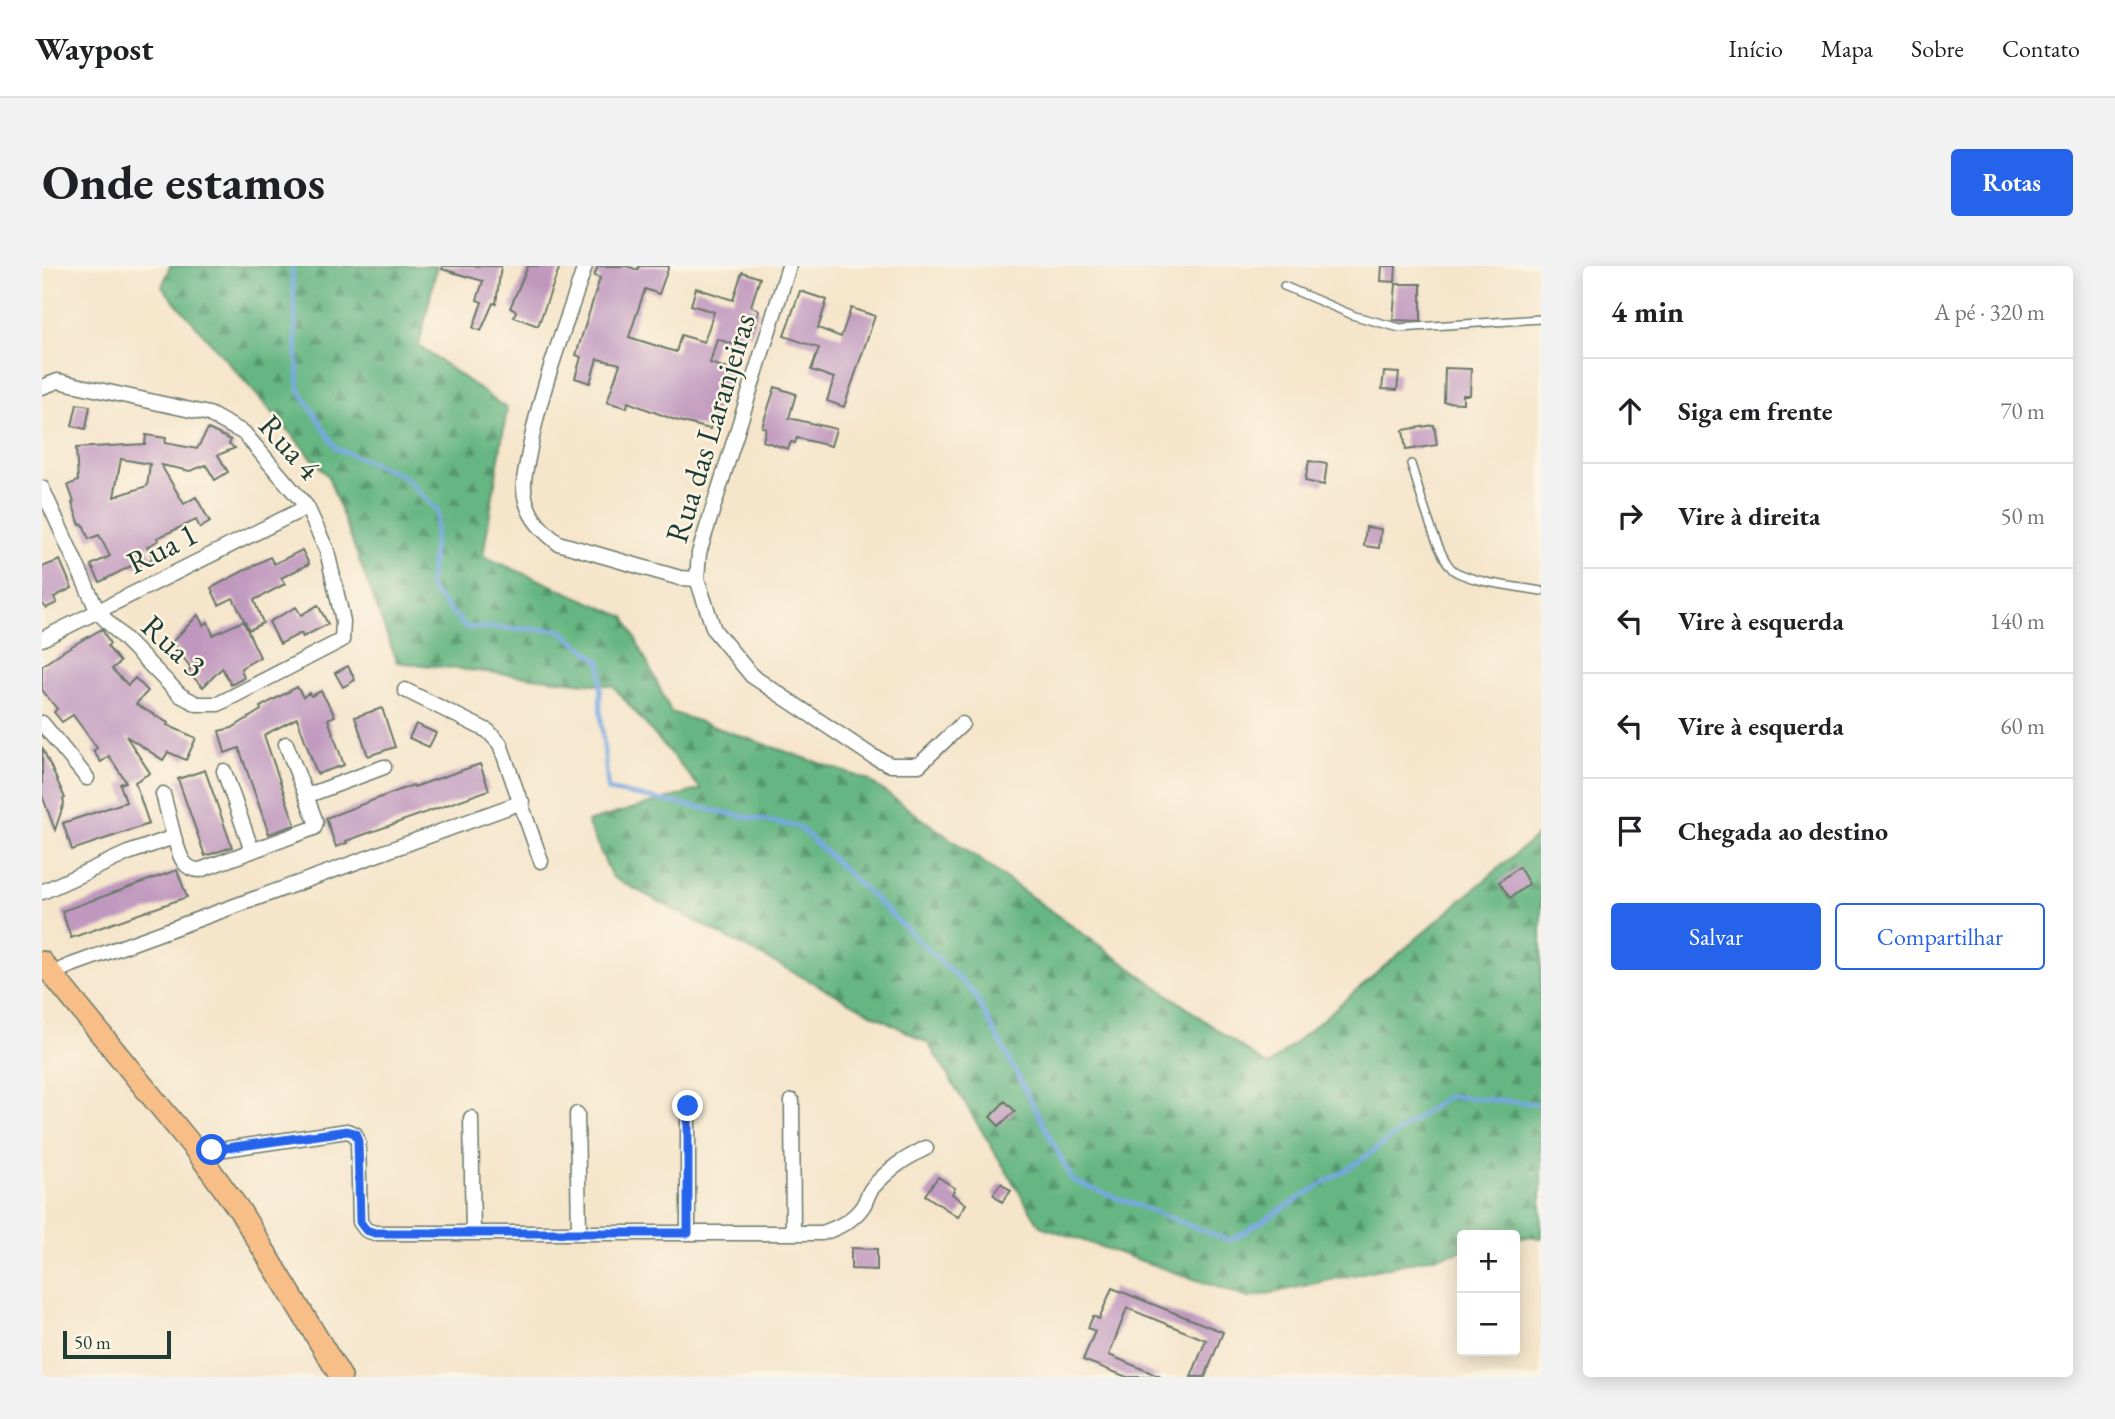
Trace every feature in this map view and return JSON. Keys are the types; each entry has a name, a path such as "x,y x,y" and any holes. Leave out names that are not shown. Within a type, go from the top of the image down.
{"main road":[{"path":"47,968 198,1153 240,1211 341,1377"}],"street":[{"path":"585,266 536,411 524,481 525,499 532,517 543,531 558,543 680,578 697,579"},
{"name":"Rua das Laranjeiras","path":"789,266 699,553 697,579 714,630 752,676 872,756 891,765 919,765 962,724"},
{"name":"Rua 4","path":"42,387 58,381 209,414 244,433 307,507 327,551 343,621 341,640"},
{"name":"Rua 3","path":"42,488 98,612 180,695 197,704 218,704 341,640"},
{"name":"Rua 1","path":"42,639 307,507"},
{"path":"405,691 488,731 500,744 541,861"},
{"path":"42,723 87,778"},
{"path":"163,794 185,866 192,870 200,870 314,828 316,822 286,744"},
{"path":"306,796 384,767"},
{"path":"223,771 252,851"},
{"path":"47,968 69,966 522,802"},
{"path":"42,892 128,853 174,837"},
{"path":"792,1101 793,1232"},
{"path":"688,1106 688,1233"},
{"path":"577,1114 579,1233"},
{"path":"471,1118 473,1233"},
{"path":"198,1153 347,1131 355,1133 358,1140 360,1222 366,1230 375,1233 822,1233 838,1228 852,1219 863,1206 870,1190 895,1164 926,1148"}],"lane":[{"path":"1284,286 1355,316 1400,328 1541,319"},
{"path":"1411,464 1439,549 1454,571 1486,581 1541,591"}],"green space":[{"path":"170,266 437,266 419,346 507,409 483,556 625,617 671,712 868,780 1268,1066 1541,832 1541,1239 1532,1236 1520,1238 1520,1230 1457,1230 1457,1252 1249,1298 1040,1226 928,1043 612,877 587,822 701,789 613,686 397,662 328,476 162,287"}],"building":[{"path":"443,266 501,266 496,304 493,303 481,331 473,328 482,302 477,300 483,281 442,269"},
{"path":"528,266 560,266 538,326 514,317 516,311 510,308"},
{"path":"598,266 627,266 638,270 639,266 669,266 659,294 645,289 629,337 676,352 681,335 704,342 714,312 691,305 696,288 733,300 742,272 760,278 751,306 759,311 751,335 741,331 736,345 717,339 710,363 732,370 710,429 675,420 628,402 627,408 607,402 620,364 597,359 590,383 575,378 581,357 576,355 600,278 594,276"},
{"path":"1382,266 1396,266 1395,282 1381,281"},
{"path":"1396,284 1421,284 1421,321 1393,320"},
{"path":"800,291 827,300 818,328 841,337 851,308 875,316 844,407 827,401 834,378 811,370 819,348 784,336"},
{"path":"1445,368 1471,369 1470,395 1463,395 1463,403 1444,402"},
{"path":"1384,372 1399,373 1397,390 1382,389"},
{"path":"775,387 796,394 789,418 836,429 831,446 797,438 795,443 791,442 788,449 763,441 766,428 762,427"},
{"path":"77,404 90,406 86,429 72,426"},
{"path":"1434,425 1437,445 1406,450 1403,430"},
{"path":"208,429 231,440 229,444 235,448 218,455 228,472 215,480 206,465 190,471 161,465 184,504 196,497 210,522 200,528 196,520 157,538 159,540 147,547 153,558 100,582 91,565 110,556 99,535 89,539 83,524 80,525 72,503 74,502 68,485 78,481 76,448 145,444 146,435 166,438 165,443 197,449","holes":["121,459 150,464 147,486 114,497"]},
{"path":"1309,461 1327,464 1324,485 1305,481"},
{"path":"1366,527 1381,529 1379,548 1364,546"},
{"path":"302,550 309,564 281,578 285,584 254,600 263,623 249,630 233,598 219,605 211,588 270,557 274,564"},
{"path":"60,560 72,588 54,597 57,603 46,608 42,603 42,567"},
{"path":"318,605 328,624 303,637 301,633 280,644 269,622 296,607 301,615"},
{"path":"198,615 203,625 208,622 213,635 243,621 260,657 241,668 244,678 231,685 222,668 203,687 188,672 191,668 172,642"},
{"path":"102,629 110,644 107,646 120,662 112,669 128,685 135,678 148,691 136,704 168,723 167,725 196,738 186,760 168,752 163,760 126,736 150,773 135,782 149,824 72,850 63,823 126,802 120,784 126,782 109,756 101,762 93,751 97,748 73,715 62,722 54,712 57,709 42,690 42,666"},
{"path":"348,666 355,680 343,687 335,673"},
{"path":"297,687 303,697 321,691 335,716 328,719 344,765 317,774 297,718 264,735 295,825 269,834 239,748 225,753 219,731 232,728 261,710 260,707"},
{"path":"382,708 395,747 368,756 355,717"},
{"path":"416,724 436,733 429,747 409,738"},
{"path":"42,747 65,798 55,830 42,795"},
{"path":"480,764 489,790 346,841 347,843 336,847 326,818 413,785 414,787"},
{"path":"205,770 232,847 205,856 178,779"},
{"path":"1519,867 1529,884 1510,898 1499,882"},
{"path":"177,870 187,897 71,938 62,911"},
{"path":"1005,1101 1015,1111 999,1126 990,1117"},
{"path":"938,1177 955,1188 952,1194 966,1204 958,1217 925,1195"},
{"path":"1001,1183 1011,1191 1002,1202 993,1194"},
{"path":"851,1248 877,1249 877,1270 851,1269"},
{"path":"1112,1288 1223,1332 1205,1377 1191,1377 1206,1340 1127,1308 1109,1355 1161,1377 1127,1377 1083,1360 1095,1331 1088,1328 1093,1316 1099,1319"}],"waterway":[{"path":"292,266 299,390 337,449 402,475 438,511 429,587 465,627 560,630 601,662 600,707 608,790 799,827 974,993 1073,1181 1230,1241 1358,1162 1447,1096 1541,1104"}],"route":[{"path":"212,1150 347,1131 355,1133 358,1140 360,1222 366,1230 375,1233 688,1233 688,1106"}]}
